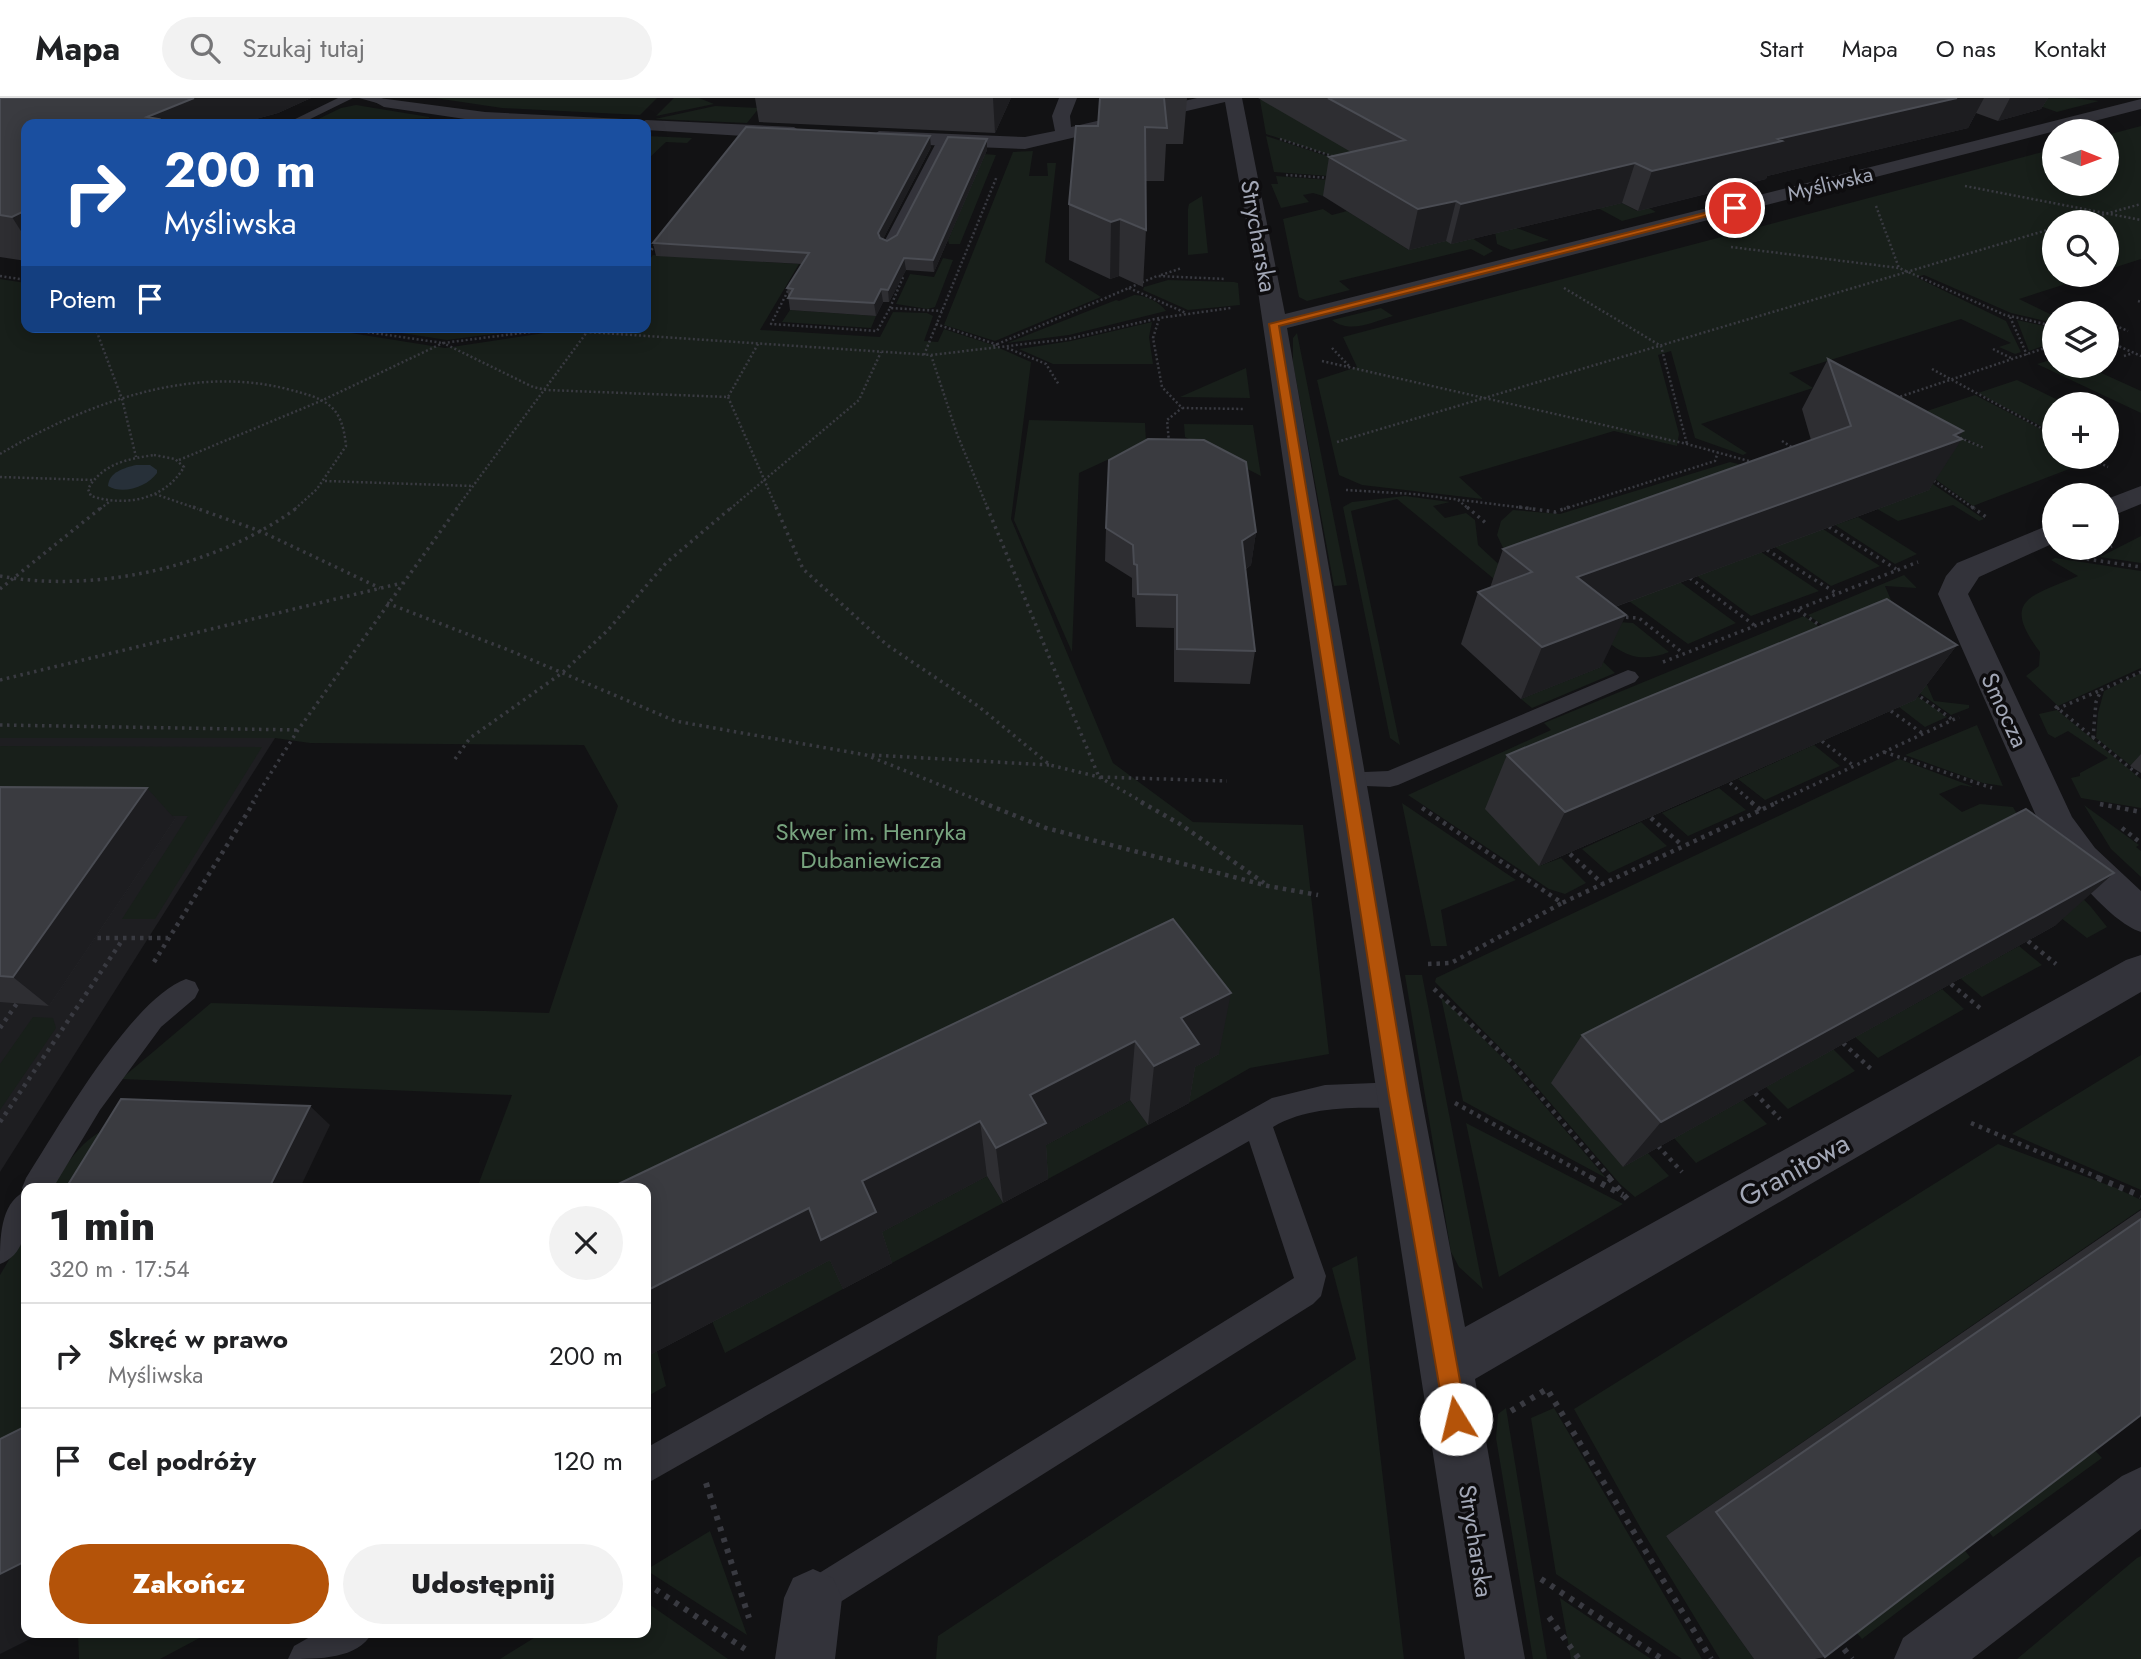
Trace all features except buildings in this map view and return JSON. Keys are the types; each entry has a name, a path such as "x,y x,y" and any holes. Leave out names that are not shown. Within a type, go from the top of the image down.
{"street":[{"path":"1066,134 1060,127 1060,120 1068,98"},
{"path":"859,136 1010,144 1066,134 1220,98"},
{"name":"Strycharska","path":"1233,98 1277,341 1399,1096 1495,1659"},
{"path":"388,100 485,117 525,119"},
{"name":"Myśliwska","path":"1277,341 1522,263 2141,104"},
{"path":"651,125 818,134"},
{"path":"1985,125 2015,136"},
{"path":"2119,504 2141,494"},
{"name":"Smocza","path":"2042,550 1968,570 1961,576 1953,594 2057,824 2082,858 2141,916"},
{"name":"Granitowa","path":"1447,1366 2141,972"},
{"path":"1924,1659 2141,1495"},
{"path":"805,1659 813,1598"}],"lane":[{"path":"302,119 348,98"},
{"path":"365,98 388,100"},
{"path":"889,246 943,141"},
{"path":"1349,779 1390,779 1628,677"},
{"path":"40,1183 90,1101 151,1019 186,990"},
{"path":"651,1464 1282,1107 1311,1098 1346,1095 1399,1096"},
{"path":"813,1598 1302,1293 1310,1285 1310,1276 1257,1121"},
{"path":"0,1249 21,1214"},
{"path":"307,1659 344,1638"}],"path":[{"path":"1271,136 1343,160"},
{"path":"924,355 998,175"},
{"path":"1280,175 1331,178"},
{"path":"1872,196 1899,268"},
{"path":"2119,210 2141,204"},
{"path":"1332,443 2042,233"},
{"path":"651,251 660,239"},
{"path":"1724,246 1899,268 2010,317 2042,324"},
{"path":"1522,263 1661,346 1687,444"},
{"path":"988,348 1157,276 1182,268"},
{"path":"794,280 780,302 784,302 771,324 877,331 905,275 892,275"},
{"path":"0,276 21,279"},
{"path":"1157,276 1232,279"},
{"path":"1129,288 1186,313"},
{"path":"625,333 931,355 1068,339 1186,313 1236,308"},
{"path":"890,309 942,311"},
{"path":"2010,317 2027,355"},
{"path":"1159,318 1153,338 1162,387 1182,408"},
{"path":"936,324 1046,364 1059,385"},
{"path":"2119,327 2128,331"},
{"path":"97,333 122,399 136,457"},
{"path":"371,333 443,344 525,333"},
{"path":"151,1019 148,972 298,730 387,603 587,333"},
{"path":"1277,341 1308,358 1687,444 1758,463"},
{"path":"443,344 533,387 546,390 728,397"},
{"path":"179,460 323,400 443,344"},
{"path":"728,397 758,344"},
{"path":"2119,346 2141,356"},
{"path":"1993,349 2014,359"},
{"path":"1893,399 2042,349"},
{"path":"455,759 470,738 562,673 608,630 666,563 859,400 881,352"},
{"path":"2124,356 2134,353"},
{"path":"931,355 957,434 1099,777 1180,824 1268,886"},
{"path":"1932,369 2042,428"},
{"path":"0,454 53,424 122,399 182,386 238,382 286,387 323,400 342,420 346,446 324,481 303,504 260,531 201,557 135,575 70,583 12,580 0,576"},
{"path":"728,397 803,569 887,645 978,706 1050,765"},
{"path":"1169,450 1167,421 1182,408 1248,409"},
{"path":"1949,433 1984,448"},
{"path":"1782,442 1801,453"},
{"path":"1335,489 1457,499 1556,512 1715,461 1718,452"},
{"path":"170,456 179,460 184,467 180,476 155,494 136,500 110,502 92,496 88,489 92,480 118,463 136,457 170,456"},
{"path":"1922,473 1993,522"},
{"path":"0,477 92,480"},
{"path":"324,481 473,486"},
{"path":"155,494 260,531 380,588"},
{"path":"1457,499 1487,524"},
{"path":"0,589 110,502"},
{"path":"1829,527 1897,570"},
{"path":"1767,550 1836,593"},
{"path":"2117,560 2141,567"},
{"path":"1628,677 1908,566"},
{"path":"1690,578 1755,625"},
{"path":"0,680 403,583"},
{"path":"387,603 675,721 866,755 1050,765 1099,777 1227,781"},
{"path":"1798,609 1831,633"},
{"path":"1610,617 1639,618 1684,653"},
{"path":"2048,710 2058,709 2141,672"},
{"path":"1909,688 1953,720"},
{"path":"2093,739 2096,702 2101,690"},
{"path":"2049,700 2141,777"},
{"path":"1891,711 1923,734"},
{"path":"1427,964 1451,963 1562,902 1962,716"},
{"path":"0,725 298,730"},
{"path":"1822,741 1854,766"},
{"path":"1883,752 1982,787 2003,790"},
{"path":"866,755 1046,828 1268,886 1321,895"},
{"path":"1730,783 1761,810"},
{"path":"2096,803 2141,812"},
{"path":"1415,804 1562,902"},
{"path":"1651,818 1683,846"},
{"path":"1570,854 1603,884"},
{"path":"86,938 169,938"},
{"path":"0,1122 123,939"},
{"path":"2028,940 2060,967"},
{"path":"1951,984 1983,1011"},
{"path":"1430,985 1512,1063 1636,1210"},
{"path":"0,1028 23,994"},
{"path":"1843,1044 1875,1073 1990,1134 2141,1196"},
{"path":"1755,1093 1786,1124"},
{"path":"1455,1104 1612,1191 1625,1195"},
{"path":"1658,1146 1689,1180"},
{"path":"1511,1411 1547,1389 1711,1659"},
{"path":"692,1440 749,1620"},
{"path":"1541,1578 1662,1659"},
{"path":"651,1586 749,1651"},
{"path":"1548,1616 1578,1659"},
{"path":"1831,1632 1852,1659"}],"shaded area":[{"path":"136,465 150,465 157,473 141,486 127,490 108,486 114,474"},
{"path":"0,738 275,738 0,1172"}],"green space":[{"path":"435,98 657,98 640,115 502,108"},
{"path":"674,98 699,98 714,104 656,116"},
{"path":"2074,98 2099,101 2057,112 2020,99"},
{"path":"1264,99 1386,144 1357,164 1266,134 1260,100"},
{"path":"356,105 429,118 318,119 341,108"},
{"path":"715,106 759,108 747,123 655,119"},
{"path":"2141,126 2141,259 2119,266 2119,210 2042,210 2042,287 2056,287 2019,299 2042,310 2042,320 2011,313 1924,275 1916,277 2006,321 2021,352 2015,354 1999,347 2011,343 1961,319 1789,373 1813,388 1701,424 1747,453 1743,455 1695,438 1671,351 1658,355 1679,434 1677,446 1614,431 1459,477 1483,499 1362,485 1339,475 1317,380 1357,367 1343,337 2042,152 2042,196 2119,196 2119,132"},
{"path":"651,136 692,138 687,143 666,142 651,156"},
{"path":"1266,136 1351,164 1369,179 1274,172"},
{"path":"1033,151 1029,176 1048,176 1047,163 1056,163 1045,262 1101,297 995,341 944,325 1013,152"},
{"path":"984,154 996,155 960,244 949,244 948,240"},
{"path":"1276,176 1383,184 1323,196 1313,193 1303,195 1309,202 1281,208 1271,184 1278,184"},
{"path":"1202,196 1208,253 1188,255 1189,204"},
{"path":"1622,203 1637,211 1649,208 1656,212 1622,221 1598,208"},
{"path":"1323,209 1332,215 1347,211 1409,250 1452,226 1493,251 1484,256 1471,249 1339,281 1350,290 1307,301 1299,297 1283,219"},
{"path":"1493,219 1549,240 1511,250 1497,244"},
{"name":"Skwer im. Henryka Dubaniewicza","path":"653,255 799,264 760,330 880,337 893,312 927,313 933,316 924,341 938,342 944,329 990,344 1031,362 1011,519 1113,763 1193,822 1303,825 1329,1054 1250,1068 1189,1103 1173,1079 1218,1054 651,1187 651,1183 479,1183 512,1095 121,1079 211,1003 549,1013 618,806 584,745 310,743 275,738 0,738 0,279 21,282 21,333 351,333 445,348 544,333 651,333"},
{"path":"943,258 953,260 935,307 928,309 896,304 910,274 934,277"},
{"path":"1168,280 1238,283 1240,305 1188,310 1143,290 1144,287"},
{"path":"1134,295 1152,300 1166,311 1069,335 1007,343 1116,300"},
{"path":"1381,308 1393,316 1354,326 1346,326 1332,320"},
{"path":"790,310 876,316 871,328 782,322"},
{"path":"2017,320 2042,325 2042,346 2029,351"},
{"path":"1152,322 1149,337 1153,364 1053,364 1019,349 1071,341"},
{"path":"401,333 500,333 447,340"},
{"path":"1297,333 1347,585 1334,586 1293,363 1293,338"},
{"path":"1246,368 1250,398 1180,397"},
{"path":"2067,378 2112,378 2141,391 2141,413 2119,403 2119,392 2096,392"},
{"path":"2017,380 2042,392 2042,427 1978,393"},
{"path":"1975,395 2042,430 2042,469 2069,469 1973,506 1924,471 1912,418 1984,448 1915,415"},
{"path":"1029,420 1145,423 1146,442 1079,473 1072,652 1014,520"},
{"path":"1184,424 1253,425 1261,476 1185,437"},
{"path":"1730,462 1788,476 1504,550 1497,535 1501,521 1513,510 1560,514"},
{"path":"1930,482 1984,519 1979,521 1953,505 1898,521 1853,495"},
{"path":"1405,496 1450,502 1433,506 1445,518 1466,513 1475,520 1478,545 1615,673 1532,708 1521,699 1601,667 1397,499 1351,511 1400,745 1390,738 1343,507 1352,502"},
{"path":"1858,517 1917,554 1895,564 1835,525"},
{"path":"1823,529 1880,566 1831,586 1775,547"},
{"path":"2141,536 2141,563 2119,560 2119,547"},
{"path":"1761,552 1819,591 1751,616 1697,576"},
{"path":"2051,560 2141,571 2141,668 2058,706 2026,676 2039,666 2040,652 2022,620 2022,609 2035,595 2078,576"},
{"path":"1904,575 1917,588 1885,586 1934,701 1969,705 1969,708 1951,715 1808,615"},
{"path":"1680,582 1736,623 1688,644 1629,601"},
{"path":"1804,616 1947,717 1925,727 1899,707 1539,866 1561,858 1586,883 1565,894 1549,889 1408,795 1551,730 1544,723"},
{"path":"1602,621 1633,623 1669,652 1644,657 1625,653 1587,626"},
{"path":"2141,673 2141,760 2130,765 2096,738 2098,713 2104,691"},
{"path":"2057,710 2141,779 2141,808 2081,798 2071,778 2080,776 2080,773 2108,758 2068,731 2055,738 2048,734 2039,714"},
{"path":"1977,725 2003,786 1983,783 1905,755"},
{"path":"1814,745 1840,766 1765,800 1738,779"},
{"path":"0,746 262,747 155,919 122,919 188,816 0,814"},
{"path":"1899,759 1974,787 1961,785 1939,794 1962,812 1980,804 2013,807 2038,852 2107,927 2087,938 1982,857 1647,1152 1669,1176 1635,1197 1620,1184 1523,1071 1435,982 1436,978"},
{"path":"1719,788 1746,810 1688,836 1662,813"},
{"path":"1402,803 1516,880 1441,910 1447,946 1431,946"},
{"path":"2084,805 2139,845 2136,847 2141,851 2141,877 2111,849"},
{"path":"1641,822 1667,846 1609,873 1582,849"},
{"path":"2019,946 2042,965 1982,997 1960,978"},
{"path":"1405,975 1422,975 1483,1289 1459,1267 1451,1252"},
{"path":"1942,989 1964,1009 1878,1058 1855,1037"},
{"path":"1441,997 1509,1064 1606,1178 1463,1101"},
{"path":"33,1017 53,1018 56,1028 0,1110 0,1064"},
{"path":"1833,1049 1855,1071 1788,1109 1766,1087"},
{"path":"2141,1055 2141,1190 2012,1134"},
{"path":"1130,1100 1148,1125 1048,1179 1033,1152"},
{"path":"1743,1100 1767,1124 1696,1163 1674,1138"},
{"path":"1466,1123 1623,1204 1499,1277"},
{"path":"105,1129 89,1183 55,1183 81,1147"},
{"path":"1998,1144 2116,1188 2141,1200 2141,1209 1666,1536 1754,1659 1720,1659 1640,1527 1574,1409"},
{"path":"987,1176 1003,1203 892,1263 880,1233"},
{"path":"21,1239 21,1513 0,1523 0,1275"},
{"path":"1357,1256 1404,1659 936,1659 938,1636 1356,1359 1332,1268"},
{"path":"831,1259 843,1289 725,1353 712,1321"},
{"path":"657,1351 666,1386 651,1394 651,1354"},
{"path":"1506,1408 1547,1659 1533,1659 1496,1438 1498,1414"},
{"path":"1554,1408 1702,1659 1682,1659 1556,1574 1531,1418"},
{"path":"2078,1432 2102,1458 1993,1537 1972,1512"},
{"path":"1948,1529 1970,1557 1862,1639 1839,1612"},
{"path":"710,1531 747,1635 651,1573 651,1567"},
{"path":"2141,1556 2141,1659 2017,1659 2137,1558"},
{"path":"1560,1598 1651,1659 1571,1659"},
{"path":"651,1605 728,1659 500,1659 534,1638 651,1638"},
{"path":"78,1638 200,1638 160,1659 79,1659"}],"route":[{"path":"1456,1419 1399,1096 1274,324 1300,320 1735,208"}]}
